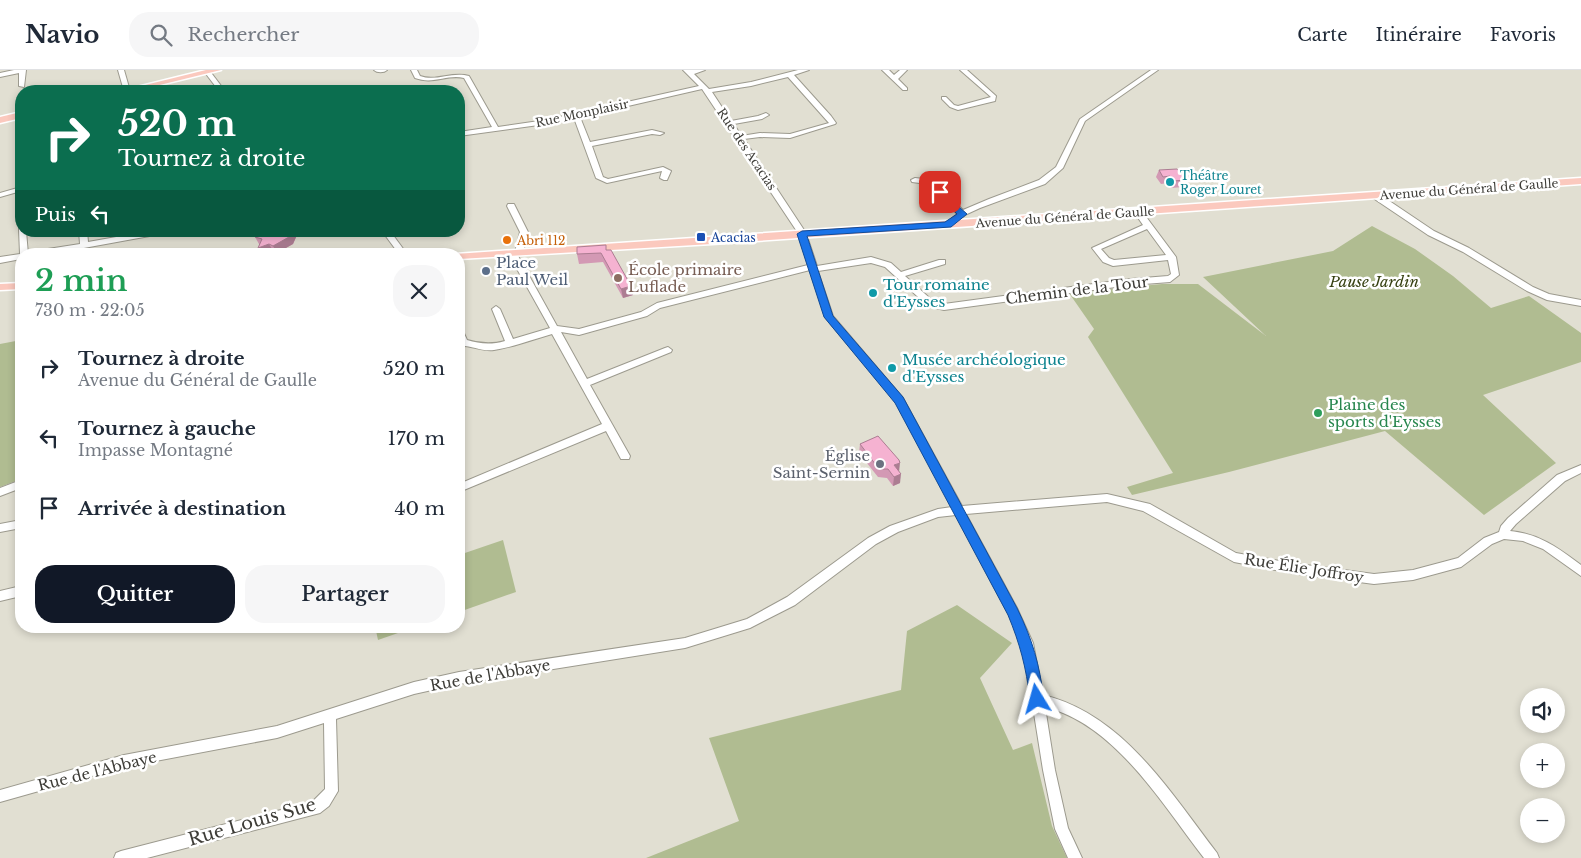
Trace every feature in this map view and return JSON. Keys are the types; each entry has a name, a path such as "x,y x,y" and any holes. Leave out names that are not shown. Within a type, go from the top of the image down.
{"main road":[{"path":"150,85 217,70"},
{"path":"0,120 15,116"},
{"name":"Avenue du Général de Gaulle","path":"465,256 1580,182"},
{"path":"0,287 15,286"}],"street":[{"path":"0,75 22,70 22,85"},
{"path":"121,70 125,85"},
{"path":"377,70 384,70"},
{"path":"414,70 417,77 424,80 460,75 467,77 496,129"},
{"path":"687,71 702,70"},
{"name":"Rue Monplaisir","path":"465,133 576,115 706,89 751,84 806,70"},
{"path":"885,70 904,89"},
{"path":"894,79 904,70"},
{"path":"944,98 952,106 958,108 992,100 994,97 963,70"},
{"path":"948,225 950,221 971,209 1042,182 1051,176 1059,168 1082,120 1155,70"},
{"path":"207,71 218,85"},
{"name":"Rue des Acacias","path":"687,71 706,89 802,234 829,317 900,400 1013,612 1032,663 1049,770 1062,829 1075,858"},
{"path":"739,138 760,135 790,136 832,124 833,122 829,117 790,75"},
{"path":"576,115 600,178 606,181 663,170 667,172 664,178"},
{"path":"729,122 760,118 766,115"},
{"path":"588,145 652,132 660,133"},
{"path":"915,180 929,182 962,214"},
{"path":"0,195 15,191"},
{"path":"1376,196 1431,233 1466,250 1530,289 1547,297 1581,303"},
{"path":"511,206 524,232 515,253 553,330 626,456"},
{"path":"1138,212 1172,256"},
{"path":"1148,225 1096,248 1106,260 1113,263 1172,256"},
{"path":"83,237 84,245"},
{"path":"68,248 131,237"},
{"path":"390,237 399,248"},
{"name":"Chemin de la Tour","path":"465,344 479,347 494,347 558,329 579,332 644,314 657,306 813,268 871,260 888,265 930,304 944,307 1121,283 1170,279 1175,275 1172,256"},
{"path":"0,260 15,257"},
{"path":"900,275 942,262"},
{"path":"496,309 510,342"},
{"path":"584,384 668,350"},
{"path":"465,486 608,426"},
{"path":"1581,469 1561,478 1504,529 1504,535 1523,537 1547,546 1581,571"},
{"path":"0,492 15,486"},
{"name":"Rue Élie Joffroy","path":"958,510 1107,498 1146,507 1234,557 1300,569 1374,578 1413,575 1445,568 1471,555 1488,541 1504,535"},
{"name":"Rue de l'Abbaye","path":"0,796 124,761 277,732 414,688 440,682 685,643 750,623 791,600 872,541 894,529 930,514 958,510"},
{"path":"0,528 15,525"},
{"path":"0,596 15,592"},
{"path":"1037,699 1077,712 1126,751 1140,764 1212,858"},
{"name":"Rue Louis Sue","path":"121,858 315,808 332,791 330,714"}],"green space":[{"name":"Plaine des sports d'Eysses","path":"1372,226 1415,249 1453,276 1491,308 1529,296 1581,333 1581,362 1483,395 1556,463 1484,515 1385,431 1132,495 1127,487 1173,473 1088,337 1094,329 1069,293 1162,284 1198,284 1266,336 1203,277 1333,251"},
{"path":"15,341 15,481 0,487 0,344"},
{"path":"503,540 516,592 465,610 465,553"},
{"path":"957,605 1012,643 980,678 1013,750 1032,743 1052,826 1067,858 646,858 739,821 709,738 901,690 907,631"},
{"path":"376,633 398,633 378,640"}],"building":[{"path":"1177,169 1187,180 1173,181 1170,176 1163,177 1159,170"},
{"path":"255,237 289,237 273,246 269,244 258,248 262,239"},
{"path":"606,245 606,250 611,250 631,286 621,289 601,253 577,254 577,247"},
{"path":"878,436 899,460 900,463 894,465 901,474 894,477 888,469 879,469 860,444"}],"place":[{"name":"Théâtre Roger Louret","path":"1170,182"},
{"name":"Acacias","path":"701,237"},
{"name":"Abri 112","path":"507,240"},
{"name":"Place Paul Weil","path":"486,271"},
{"name":"École primaire Luflade","path":"618,278"},
{"name":"Tour romaine d'Eysses","path":"873,293"},
{"name":"Musée archéologique d'Eysses","path":"892,368"},
{"name":"Plaine des sports d'Eysses","path":"1318,413"},
{"name":"Église Saint-Sernin","path":"880,464"}],"route":[{"path":"940,192 962,214 950,221 948,225 802,234 829,317 900,400 1013,612 1032,663 1037,699"}],"park label":[{"name":"Pause Jardin","path":"1374,281"}]}
